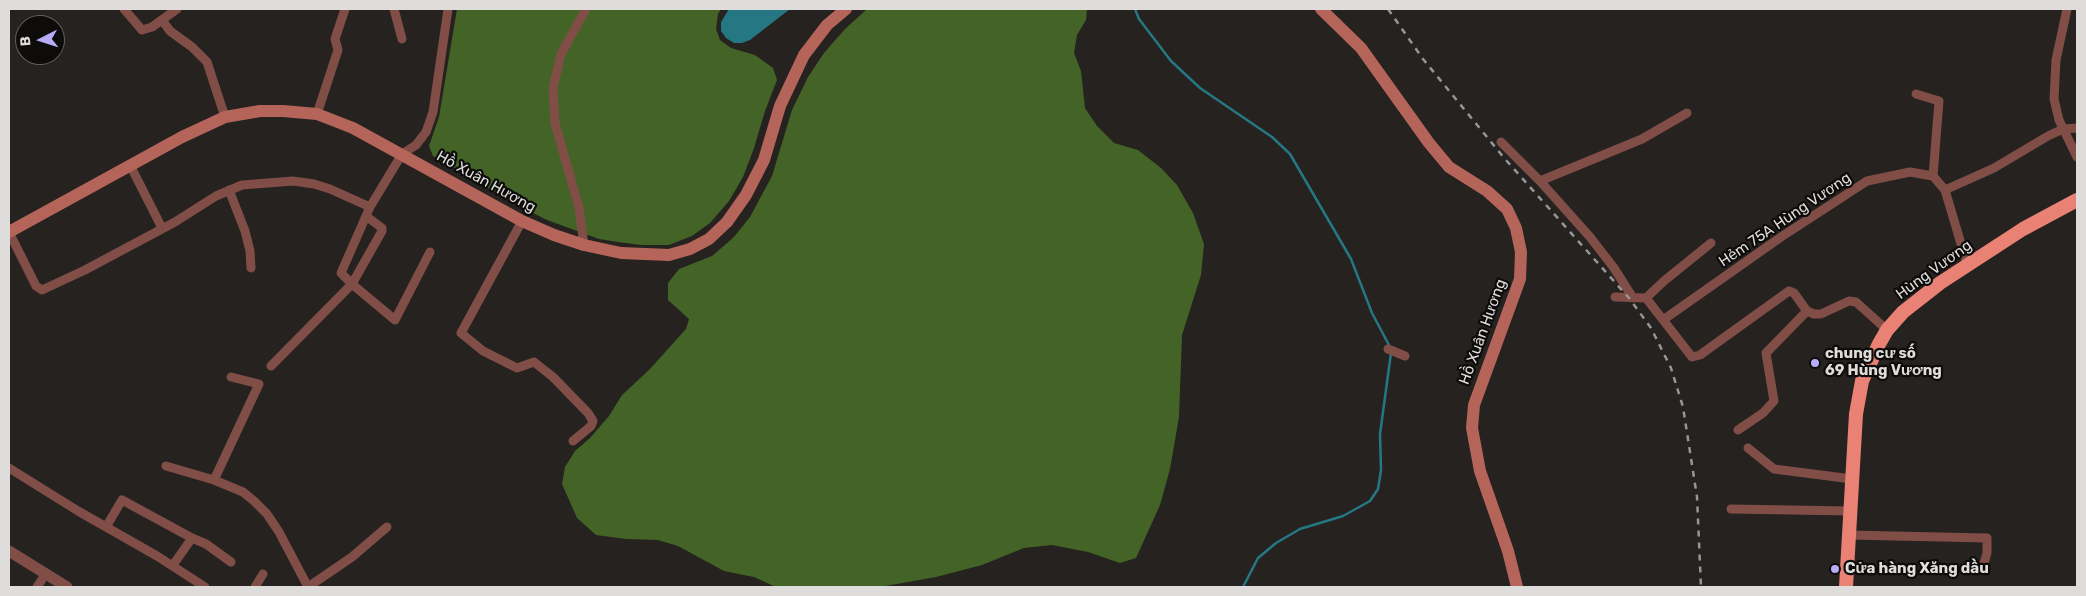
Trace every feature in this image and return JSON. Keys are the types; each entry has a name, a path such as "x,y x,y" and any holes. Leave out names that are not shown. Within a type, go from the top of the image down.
{"highway":[{"name":"Hùng Vương","path":"1846,587 1857,402 1868,366 1887,330 1903,312 1967,264 2023,229 2077,200"}],"main road":[{"name":"Hồ Xuân Hương","path":"9,232 130,165 225,117 260,110 317,114 354,128 522,221 584,245 621,253 669,256 690,249 709,239 727,222 746,195 764,160 780,106 804,55 827,25 846,9"},
{"name":"Hồ Xuân Hương","path":"1325,11 1361,48 1429,143 1449,167 1487,191 1507,210 1516,228 1521,252 1520,279 1474,405 1472,428 1480,471 1508,551 1517,587"}],"street":[{"path":"124,9 142,30 152,27 177,9"},
{"path":"317,114 338,50 335,40 345,9"},
{"path":"394,9 402,39"},
{"path":"430,252 395,320 341,273 370,207 402,154 416,145 426,132 433,112 448,10 437,9"},
{"path":"584,245 579,208 554,123 553,88 561,54 577,21 586,9"},
{"path":"2067,9 2056,60 2054,99 2059,120 2077,158"},
{"path":"162,20 170,31 192,47 206,62 225,117"},
{"path":"1916,94 1939,101 1933,176 1945,190 1967,264"},
{"path":"1540,181 1642,138 1687,114"},
{"path":"1945,190 1994,168 2063,129 2077,128"},
{"path":"1501,142 1540,181 1590,237 1614,268 1633,298"},
{"path":"130,165 162,228"},
{"name":"Hẻm 75A Hùng Vương","path":"1663,320 1781,237 1867,181 1910,172 1933,176"},
{"path":"9,232 36,286 42,290 85,270 229,190 250,184 293,181 330,189 370,207"},
{"path":"229,190 245,231 250,251 251,268"},
{"path":"271,366 352,284 382,231 382,228 366,216"},
{"path":"522,221 461,332 483,351 518,368 534,362 553,377 588,413 593,422 574,441"},
{"path":"1616,297 1646,298 1711,243"},
{"path":"1646,298 1689,355 1694,357 1718,342 1788,291 1794,293 1807,311 1819,314 1850,301 1856,302 1887,330"},
{"path":"1738,430 1773,403 1775,396 1766,354 1807,311"},
{"path":"1388,349 1405,356"},
{"path":"214,480 259,384 231,377"},
{"path":"1748,448 1774,470 1852,479"},
{"path":"166,466 214,480 243,492 267,514 279,532 308,587 352,557 387,527"},
{"path":"9,468 173,565 205,587"},
{"path":"106,527 122,500 206,544 231,562"},
{"path":"1731,509 1850,511"},
{"path":"1848,535 1987,538 1987,553 1983,567"},
{"path":"173,565 192,538"},
{"path":"9,551 67,587"},
{"path":"255,587 264,574"},
{"path":"36,587 45,575"}],"green space":[{"path":"457,9 721,9 718,14 716,29 720,40 731,48 755,55 773,68 777,80 743,177 729,201 710,223 692,236 669,245 641,245 618,242 599,239 547,220 515,204 433,156 429,146 439,117"},
{"path":"867,9 1087,9 1086,20 1077,35 1074,53 1081,71 1085,108 1097,126 1114,143 1138,150 1161,168 1177,185 1193,213 1204,244 1201,275 1182,335 1179,417 1170,469 1160,505 1136,558 1120,563 1088,552 1052,545 1024,548 982,565 936,577 880,587 776,587 754,577 724,571 678,546 658,540 626,539 596,535 577,518 562,484 565,467 575,451 590,438 609,416 622,395 649,370 686,329 689,319 668,300 668,283 679,269 712,256 734,237 750,217 772,176 792,110 808,77 824,53 845,29"}],"water":[{"path":"729,9 790,9 750,40 734,43 726,38 721,31 721,22"}],"waterway":[{"path":"1135,9 1139,19 1171,61 1200,88 1272,137 1290,154 1351,259 1372,313 1390,347"},
{"path":"1243,587 1258,558 1276,543 1300,529 1343,516 1370,501 1378,489 1381,470 1380,434 1391,353"}],"railway":[{"path":"1388,9 1423,59 1505,159 1629,298 1651,328 1671,368 1683,407 1697,497 1701,587"}],"place":[{"name":"chung cư số 69 Hùng Vương","path":"1815,363"},
{"name":"Cửa hàng Xăng dầu","path":"1835,569"}]}
